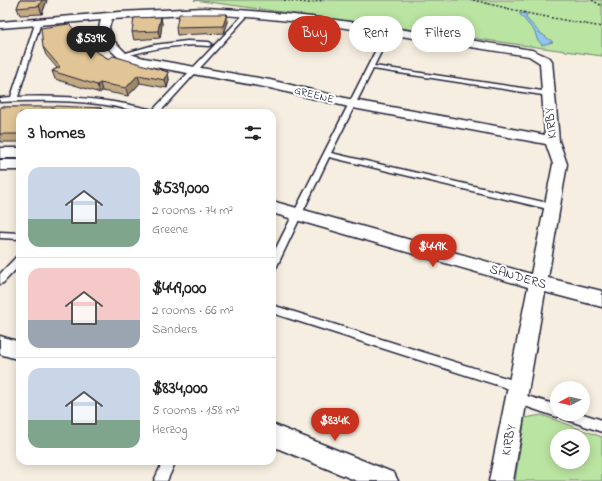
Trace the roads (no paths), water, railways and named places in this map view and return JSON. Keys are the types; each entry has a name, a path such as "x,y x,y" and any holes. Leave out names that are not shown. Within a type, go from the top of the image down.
{"street":[{"name":"KIRBY","path":"0,25 204,11 247,13 349,27"},
{"name":"GREENE","path":"107,17 104,27 105,39 122,55 142,61 270,84 353,104 552,141"},
{"name":"KIRBY","path":"403,34 532,53 546,61 552,141 560,164 501,481"},
{"path":"0,153 16,153"},
{"path":"0,165 16,165"},
{"name":"SANDERS","path":"276,208 538,283 602,299"},
{"path":"0,346 16,350"},
{"path":"276,437 386,481"}],"lane":[{"path":"159,109 247,13"},
{"path":"14,99 38,22"},
{"path":"122,55 154,45 193,42 209,44"},
{"path":"276,258 378,52"},
{"path":"371,67 549,94"},
{"path":"0,100 72,100 132,106 142,109"},
{"path":"327,154 552,207"},
{"path":"0,235 16,236"},
{"path":"0,280 16,263"},
{"path":"276,310 518,392 550,408"},
{"path":"587,421 602,426"},
{"path":"160,481 168,465"}],"water":[{"path":"519,13 527,14 526,18 539,32 553,42 542,45 537,39 535,32"}]}
